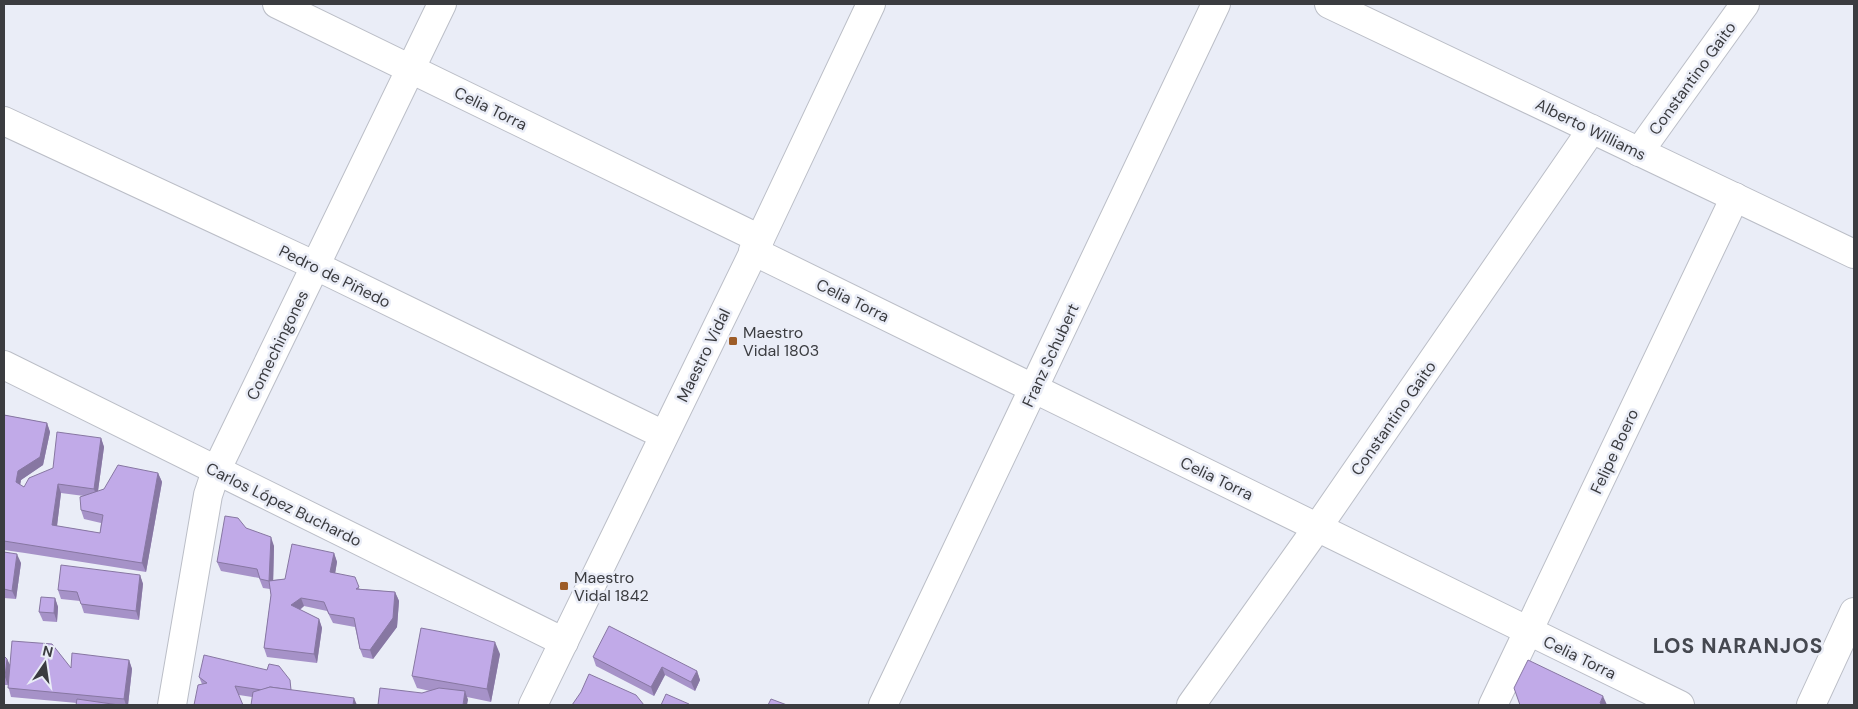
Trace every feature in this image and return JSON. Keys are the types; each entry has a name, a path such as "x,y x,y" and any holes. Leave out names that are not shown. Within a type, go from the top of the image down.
{"street":[{"name":"Celia Torra","path":"277,4 411,69 1034,389 1680,705"},
{"name":"Comechingones","path":"172,705 208,495 216,471 442,4"},
{"name":"Maestro Vidal","path":"533,705 871,4"},
{"name":"Franz Schubert","path":"883,705 1216,4"},
{"name":"Alberto Williams","path":"1329,4 1854,254"},
{"name":"Constantino Gaito","path":"1639,152 1745,4"},
{"name":"Pedro de Piñedo","path":"4,121 316,266 664,436"},
{"name":"Constantino Gaito","path":"1191,705 1317,528 1592,129"},
{"name":"Felipe Boero","path":"1493,705 1735,197"},
{"name":"Carlos López Buchardo","path":"4,365 564,642"},
{"path":"1811,705 1854,612"}],"building":[{"path":"4,415 47,423 40,457 18,471 16,482 24,487 29,478 53,468 57,432 101,438 94,489 58,484 52,525 100,533 103,515 81,510 80,497 104,489 118,465 158,473 142,563 4,541"},
{"path":"225,516 238,518 246,528 271,537 269,581 260,579 257,569 217,562"},
{"path":"292,544 334,553 330,572 355,577 359,587 356,589 395,592 393,618 370,650 360,649 354,618 329,614 324,602 301,598 291,605 319,619 314,654 264,648 271,595 269,581 285,579"},
{"path":"4,552 17,554 12,591 4,589"},
{"path":"61,565 140,575 136,611 81,604 77,592 58,590"},
{"path":"41,597 55,598 54,613 39,612"},
{"path":"609,626 697,671 691,682 662,667 651,687 593,657"},
{"path":"421,628 495,642 487,689 412,676"},
{"path":"12,641 52,644 71,668 72,653 129,660 124,699 8,688"},
{"path":"204,655 267,670 269,664 279,666 290,680 291,690 270,687 262,690 235,686 243,705 194,705 198,685 207,683 199,677"},
{"path":"4,656 7,659 5,677 4,676"},
{"path":"1528,660 1603,696 1600,703 1603,705 1520,705 1514,688"},
{"path":"589,674 636,695 644,705 572,705 581,692"},
{"path":"270,687 354,698 353,705 251,705 253,692"},
{"path":"380,688 422,693 439,688 465,691 463,705 378,705"},
{"path":"666,694 689,704 689,705 661,705"},
{"path":"77,699 119,705 76,705"},
{"path":"771,699 787,705 768,705"}],"place":[{"name":"Maestro Vidal 1803","path":"733,341"},
{"name":"Maestro Vidal 1842","path":"564,586"}],"district":[{"name":"LOS NARANJOS","path":"1738,646"}]}
